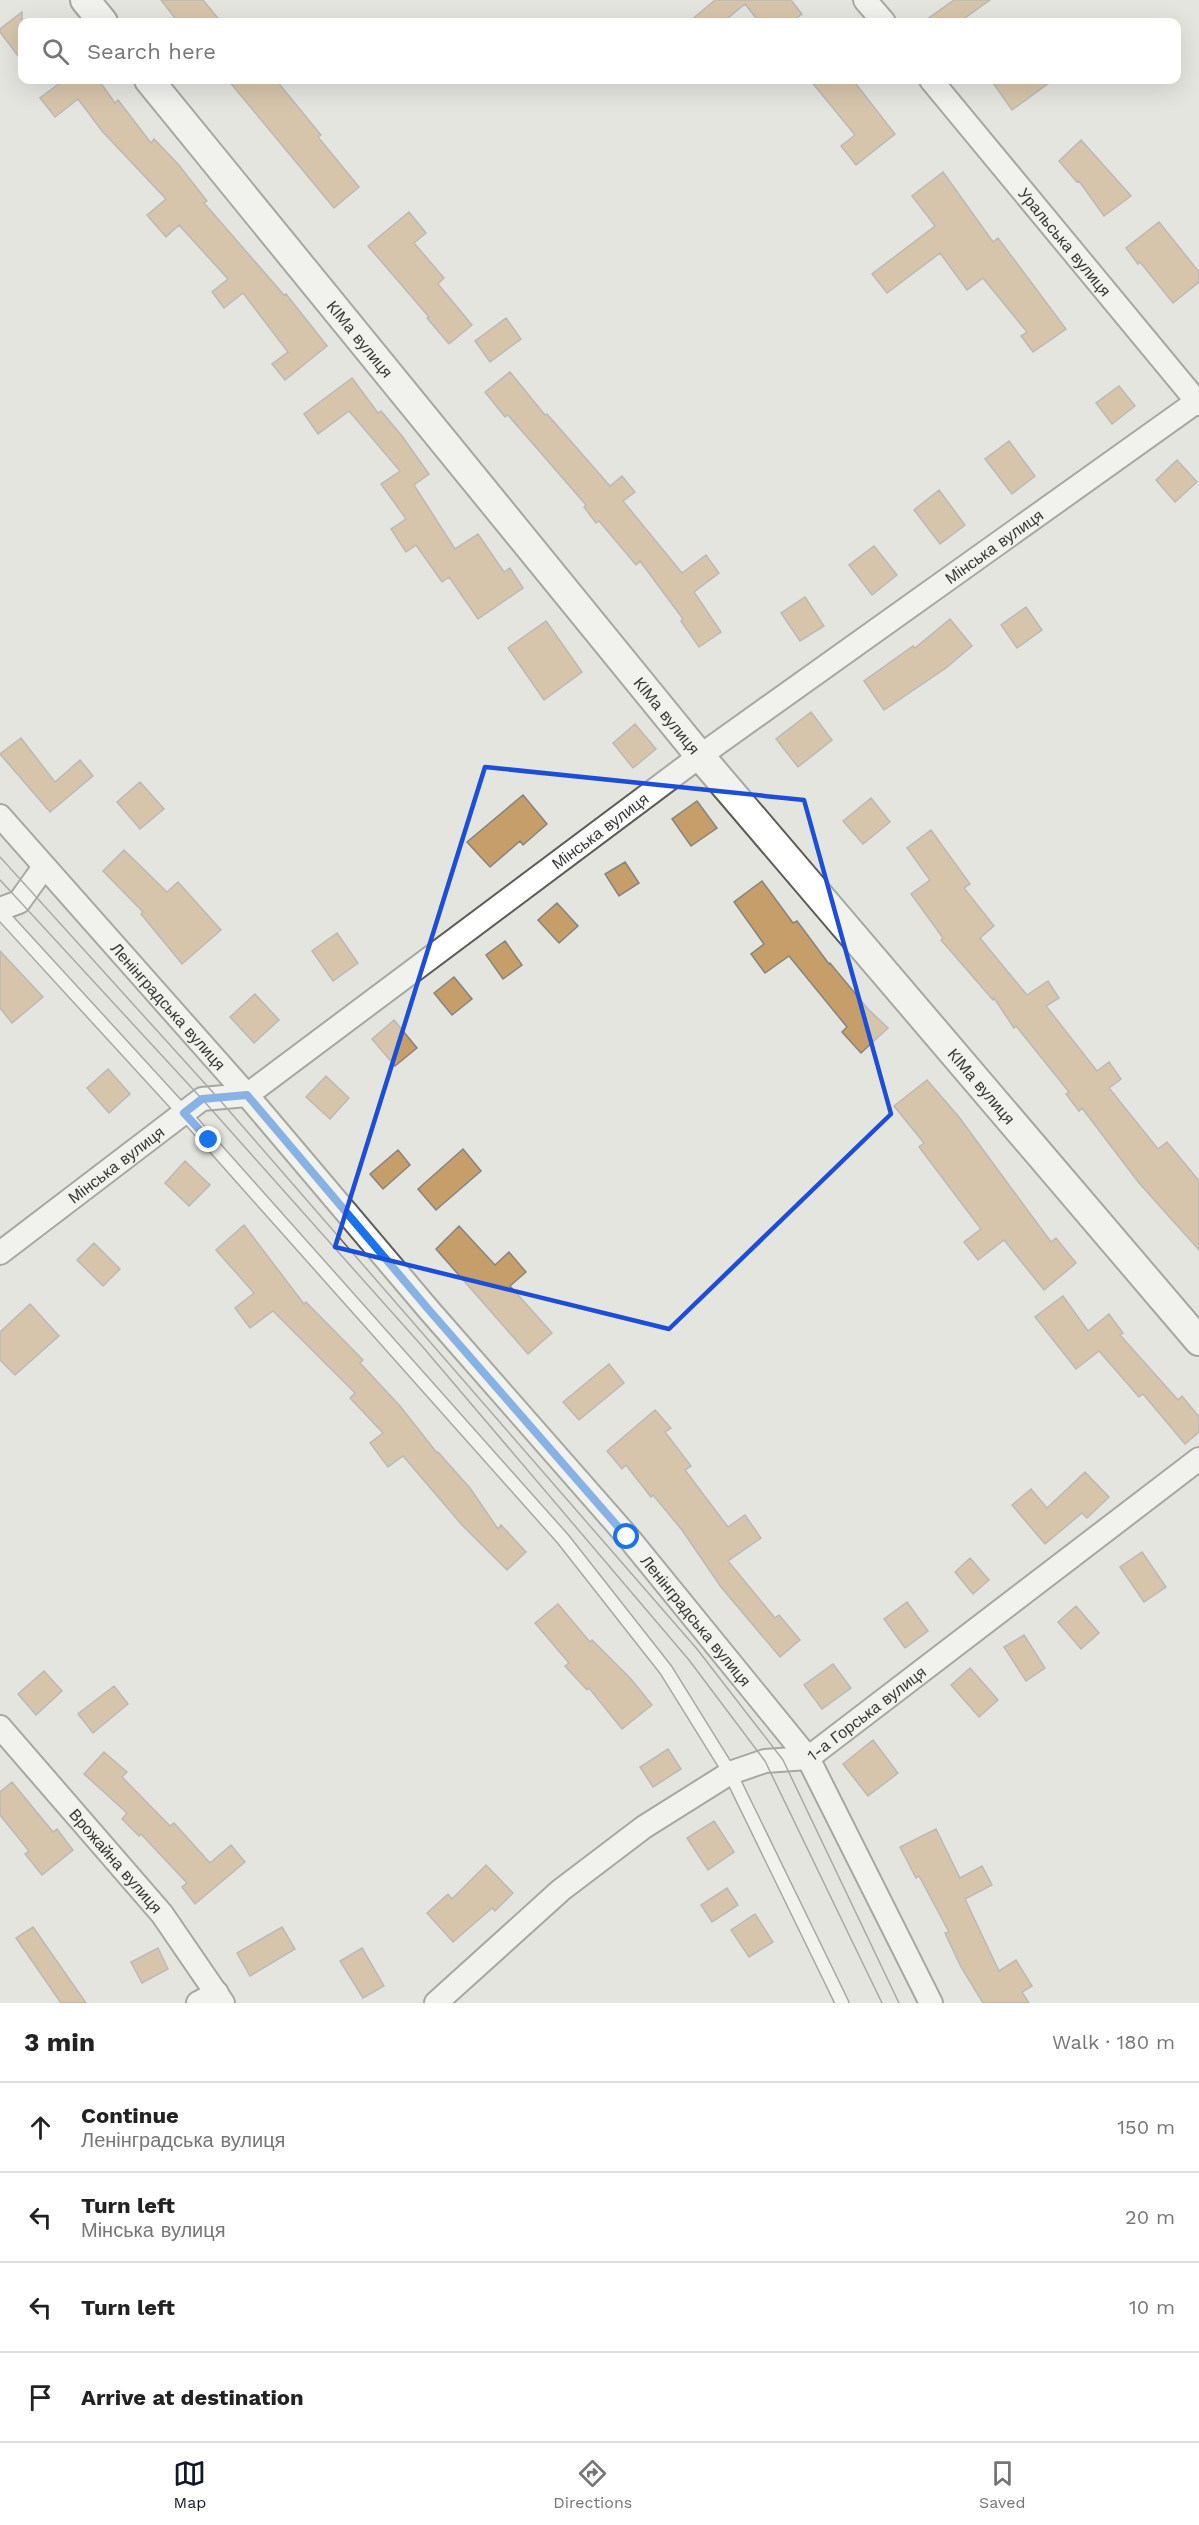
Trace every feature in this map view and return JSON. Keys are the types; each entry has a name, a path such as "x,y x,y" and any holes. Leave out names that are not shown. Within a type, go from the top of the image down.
{"street":[{"path":"84,0 100,18"},
{"path":"866,0 881,18"},
{"name":"КІМа вулиця","path":"152,84 700,756 1199,1341"},
{"name":"Уральська вулиця","path":"934,84 1198,402"},
{"name":"Мінська вулиця","path":"0,1253 202,1099 247,1095 700,756 1198,402"},
{"name":"Ленінградська вулиця","path":"0,816 247,1095 429,1310 627,1537 808,1758 931,2003"},
{"path":"0,910 18,902 44,867"},
{"name":"1-а Горська вулиця","path":"436,2003 561,1890 644,1827 730,1773 765,1761 808,1758 1199,1459"},
{"name":"Врожайна вулиця","path":"0,1727 162,1914 213,2000"}],"lane":[{"path":"0,910 563,1539 666,1670 730,1773 842,2003"}],"highlighted area":[{"path":"485,767 804,800 891,1114 669,1329 335,1247"}],"building":[{"path":"161,0 203,0 218,18 175,18"},
{"path":"715,0 791,0 802,14 796,18 756,18 745,4 728,18 694,18"},
{"path":"954,0 990,0 965,18 929,18"},
{"path":"22,12 22,18 18,18 18,56 0,32 0,29"},
{"path":"59,84 101,84 115,103 118,100 151,143 154,139 178,164 207,201 204,203 284,295 286,294 327,346 285,380 272,364 288,352 243,293 224,308 212,292 228,279 179,225 166,237 147,215 166,199 102,131 78,99 55,117 40,98"},
{"path":"231,84 279,84 321,135 318,137 359,187 334,208"},
{"path":"813,84 856,84 895,134 856,165 841,146 855,135"},
{"path":"994,84 1048,84 1012,110"},
{"path":"1081,140 1131,196 1104,216 1079,181 1077,182 1059,161"},
{"path":"943,172 993,242 998,238 1066,329 1033,352 1021,336 1027,332 983,278 967,290 940,253 887,293 872,274 935,226 912,196"},
{"path":"409,212 426,233 414,243 444,278 438,284 472,325 449,344 368,246"},
{"path":"1159,222 1199,272 1199,282 1173,303 1126,248"},
{"path":"506,318 521,339 490,362 475,341"},
{"path":"510,372 545,415 547,414 610,486 622,476 635,492 623,501 682,573 706,555 719,573 694,592 721,632 699,647 681,621 683,619 640,561 636,565 599,521 596,523 584,507 586,505 508,415 505,417 485,392"},
{"path":"352,378 378,413 381,411 402,436 429,474 414,485 455,549 478,534 504,572 510,568 523,588 478,619 449,577 442,582 416,545 406,552 391,529 406,519 381,484 400,471 349,411 318,434 304,414"},
{"path":"1119,386 1135,406 1112,424 1096,403"},
{"path":"1009,441 1035,476 1012,494 985,459"},
{"path":"1177,460 1197,482 1175,502 1156,480"},
{"path":"939,490 965,525 940,544 914,510"},
{"path":"874,546 897,575 872,595 849,565"},
{"path":"805,597 824,626 800,641 781,613"},
{"path":"1026,607 1042,630 1017,648 1001,625"},
{"path":"950,619 972,646 946,668 884,710 864,681 913,646 915,648"},
{"path":"546,621 582,672 544,700 508,648"},
{"path":"811,712 832,740 798,767 776,739"},
{"path":"635,724 656,749 633,768 613,743"},
{"path":"21,738 55,782 80,760 93,776 50,812 0,754"},
{"path":"140,782 164,809 140,829 117,802"},
{"path":"523,795 547,824 523,845 520,841 490,867 467,842"},
{"path":"871,798 890,822 863,844 843,821"},
{"path":"697,801 717,828 691,846 672,819"},
{"path":"931,830 970,884 964,888 994,926 980,938 1027,995 1048,981 1059,998 1046,1006 1097,1071 1109,1062 1121,1079 1109,1088 1158,1149 1167,1142 1199,1181 1199,1250 1139,1183 1082,1108 1079,1111 1066,1094 1069,1092 1016,1026 1014,1028 994,998 993,1000 941,940 943,938 911,894 930,880 907,848"},
{"path":"124,850 167,892 178,882 221,930 182,964 141,914 143,912 103,871"},
{"path":"625,862 639,883 619,896 605,874"},
{"path":"762,881 793,923 797,921 829,964 868,1009 888,1028 861,1053 842,1032 847,1027 789,956 765,973 751,954 764,944 734,902"},
{"path":"557,903 578,926 559,943 538,920"},
{"path":"337,933 358,963 333,981 312,951"},
{"path":"505,941 522,965 503,979 486,955"},
{"path":"0,951 43,997 12,1023 0,1008"},
{"path":"454,977 472,999 452,1015 434,993"},
{"path":"255,994 279,1020 254,1043 230,1017"},
{"path":"394,1020 417,1048 395,1066 372,1039"},
{"path":"108,1069 130,1094 109,1113 87,1088"},
{"path":"326,1076 349,1098 330,1119 306,1097"},
{"path":"927,1080 959,1117 1051,1242 1056,1238 1076,1263 1044,1290 1004,1240 978,1260 964,1242 981,1229 919,1147 924,1143 894,1106"},
{"path":"463,1149 481,1171 436,1210 418,1189"},
{"path":"398,1150 410,1165 383,1189 370,1174"},
{"path":"185,1161 210,1185 189,1206 165,1183"},
{"path":"244,1225 304,1304 306,1302 363,1360 360,1363 470,1488 498,1529 501,1525 526,1552 507,1570 462,1525 403,1456 388,1467 370,1443 383,1433 350,1398 355,1393 273,1311 250,1328 235,1308 254,1293 216,1250"},
{"path":"459,1226 495,1265 509,1252 526,1272 510,1286 552,1333 528,1354 436,1249"},
{"path":"94,1243 120,1269 103,1286 77,1260"},
{"path":"1063,1296 1088,1331 1109,1314 1123,1333 1120,1335 1178,1400 1182,1396 1199,1417 1199,1432 1185,1444 1143,1394 1139,1397 1099,1351 1076,1369 1035,1317"},
{"path":"30,1304 59,1336 15,1375 0,1360 0,1332"},
{"path":"609,1364 624,1383 579,1420 563,1402"},
{"path":"655,1410 671,1428 665,1432 691,1466 685,1470 728,1527 745,1515 761,1538 728,1561 775,1618 779,1615 800,1640 780,1657 721,1587 682,1530 653,1495 651,1497 626,1465 622,1469 607,1451"},
{"path":"1085,1472 1109,1497 1087,1518 1082,1513 1045,1544 1012,1505 1031,1489 1047,1508"},
{"path":"1142,1552 1166,1587 1144,1602 1120,1567"},
{"path":"970,1558 989,1580 973,1594 955,1572"},
{"path":"907,1602 928,1631 905,1648 884,1619"},
{"path":"558,1604 590,1642 592,1640 631,1679 652,1705 622,1729 589,1688 587,1690 565,1666 569,1663 535,1623"},
{"path":"1076,1606 1099,1633 1081,1649 1058,1622"},
{"path":"1024,1635 1045,1668 1026,1681 1004,1647"},
{"path":"833,1664 851,1688 822,1709 804,1685"},
{"path":"970,1668 998,1700 979,1717 951,1685"},
{"path":"44,1671 62,1691 36,1715 18,1694"},
{"path":"114,1686 128,1704 93,1733 78,1714"},
{"path":"873,1740 898,1773 868,1796 843,1764"},
{"path":"668,1749 681,1769 653,1787 640,1767"},
{"path":"104,1752 127,1772 122,1777 170,1826 174,1823 210,1863 231,1845 245,1862 195,1904 182,1887 187,1883 141,1834 139,1836 122,1819 127,1813 84,1774"},
{"path":"12,1782 53,1832 57,1829 73,1850 42,1875 25,1854 29,1851 0,1815 0,1792"},
{"path":"714,1821 734,1852 708,1870 687,1838"},
{"path":"936,1829 960,1878 982,1866 992,1885 965,1899 999,1971 1016,1960 1032,1986 1022,1992 1029,2003 983,2003 961,1967 945,1933 949,1932 919,1876 916,1878 900,1847"},
{"path":"486,1865 513,1893 495,1911 492,1908 453,1942 427,1913 448,1894 452,1899"},
{"path":"727,1888 738,1905 712,1922 701,1905"},
{"path":"755,1914 773,1942 749,1957 731,1930"},
{"path":"33,1927 86,2003 61,2003 16,1938"},
{"path":"282,1927 295,1949 250,1976 237,1953"},
{"path":"158,1948 168,1969 142,1983 131,1962"},
{"path":"362,1948 384,1986 363,1998 340,1961"}],"tram line":[{"path":"0,857 218,1098 697,1649 783,1760 899,2003"},
{"path":"0,880 202,1099 422,1346 689,1660 765,1761 882,2003"}],"route":[{"path":"209,1140 184,1113 202,1099 247,1095 429,1310 627,1537"}]}
